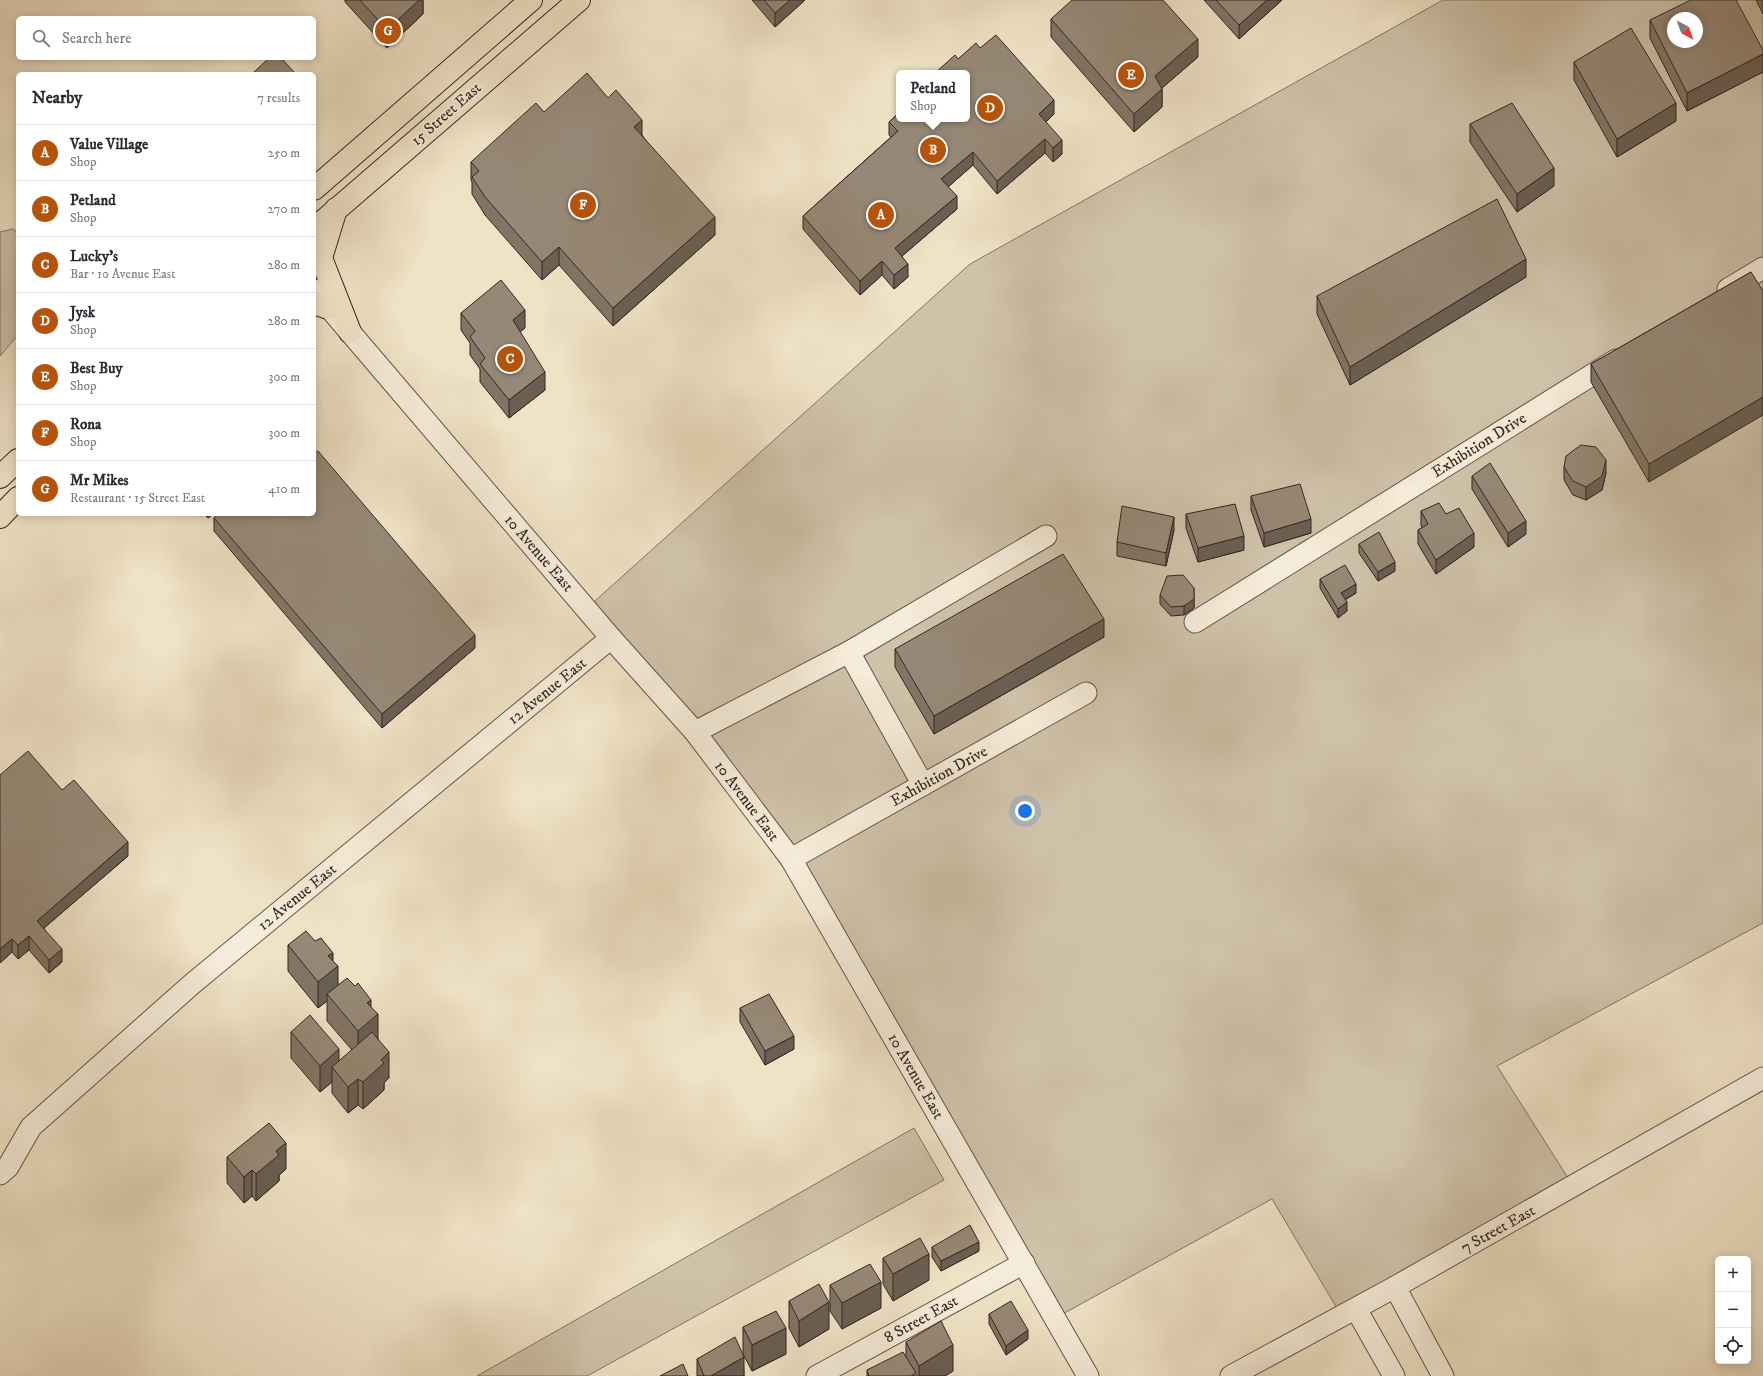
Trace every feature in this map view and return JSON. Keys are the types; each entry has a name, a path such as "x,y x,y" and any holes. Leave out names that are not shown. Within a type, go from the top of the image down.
{"main road":[{"name":"15 Street East","path":"316,187 531,0"},
{"name":"15 Street East","path":"316,226 579,0"},
{"path":"336,209 321,258 350,332"},
{"path":"0,477 16,462"},
{"path":"0,517 16,500"}],"street":[{"path":"1709,301 1763,268"},
{"name":"10 Avenue East","path":"316,295 321,306 350,332 612,638 695,732 791,859 1088,1376"},
{"name":"Exhibition Drive","path":"1195,622 1635,348"},
{"path":"695,732 849,652 1046,536"},
{"name":"12 Avenue East","path":"0,1174 8,1167 31,1127 192,984 612,638"},
{"path":"849,652 923,784"},
{"name":"Exhibition Drive","path":"791,859 1086,693"},
{"name":"7 Street East","path":"1231,1376 1396,1287 1763,1078"},
{"name":"8 Street East","path":"817,1376 1024,1263"},
{"path":"1396,1287 1443,1376"},
{"path":"1356,1309 1394,1376"}],"shaded area":[{"path":"1443,0 1763,0 1763,923 1497,1066 1575,1189 1344,1320 1272,1199 1059,1316 798,860 586,609 970,264"},
{"path":"13,229 16,231 16,337 0,356 0,232"},
{"path":"914,1128 944,1180 587,1376 477,1376"}],"building":[{"path":"360,0 419,0 387,30"},
{"path":"764,0 790,0 775,13"},
{"path":"1072,0 1163,0 1198,39 1155,76 1162,89 1134,114 1051,19"},
{"path":"1216,0 1267,0 1239,25"},
{"path":"1691,0 1736,0 1763,50 1763,54 1687,93 1650,20"},
{"path":"1631,28 1676,103 1617,139 1574,62"},
{"path":"996,35 1054,100 1039,114 1062,140 1053,148 1045,139 997,181 973,152 941,179 957,196 895,248 908,264 894,275 882,261 860,281 803,216 898,131 889,122 896,116 896,122 970,122 970,70 938,70 955,55 958,59 976,43 980,48"},
{"path":"267,60 283,60 294,72 254,72"},
{"path":"587,73 608,98 616,90 642,120 634,127 715,217 613,308 559,247 542,262 485,197 472,177 479,171 471,162 536,103 544,112"},
{"path":"1512,103 1554,168 1517,194 1470,124"},
{"path":"1497,199 1526,259 1350,367 1317,296"},
{"path":"1751,272 1763,291 1763,397 1649,464 1591,364"},
{"path":"501,280 525,310 513,320 545,372 509,400 480,364 485,358 470,337 475,331 461,313"},
{"path":"1581,445 1596,447 1606,460 1602,476 1586,487 1573,481 1564,467 1566,456"},
{"path":"318,451 475,635 382,714 214,518 216,516 316,516 316,452"},
{"path":"1490,463 1526,521 1508,533 1472,476"},
{"path":"1300,484 1311,519 1264,533 1251,496"},
{"path":"1439,503 1446,514 1459,508 1474,533 1436,560 1418,530 1428,524 1421,511"},
{"path":"1235,504 1244,536 1198,548 1186,514"},
{"path":"1122,506 1174,517 1166,553 1117,542"},
{"path":"1379,532 1395,562 1378,572 1359,544"},
{"path":"1063,554 1104,619 934,716 895,649"},
{"path":"1345,565 1356,584 1341,593 1347,602 1338,609 1320,579"},
{"path":"1183,575 1194,588 1194,599 1184,606 1171,607 1160,595 1167,576"},
{"path":"28,751 62,790 74,780 128,842 37,921 62,949 49,960 29,936 18,945 12,939 0,949 0,775"},
{"path":"306,931 315,941 321,938 333,953 328,956 338,966 318,982 288,945"},
{"path":"347,978 355,986 358,983 371,1000 367,1003 378,1014 358,1031 327,994"},
{"path":"769,994 794,1036 765,1051 740,1008"},
{"path":"310,1015 339,1049 320,1066 291,1032"},
{"path":"372,1032 389,1052 381,1060 384,1063 363,1082 358,1079 348,1087 332,1067"},
{"path":"269,1123 286,1143 276,1151 279,1155 256,1174 252,1170 244,1177 227,1157"},
{"path":"970,1225 979,1242 941,1261 932,1247"},
{"path":"920,1238 929,1254 893,1274 883,1258"},
{"path":"870,1264 881,1282 842,1303 830,1285"},
{"path":"819,1284 829,1302 799,1321 789,1301"},
{"path":"1011,1301 1028,1330 1006,1346 989,1314"},
{"path":"776,1311 786,1328 752,1345 743,1327"},
{"path":"941,1321 953,1345 919,1366 906,1342"},
{"path":"735,1337 744,1357 711,1376 704,1376 697,1359"},
{"path":"903,1352 916,1373 911,1376 869,1376 867,1370"},
{"path":"683,1364 688,1376 660,1376"}],"place":[{"name":"Mr Mikes","path":"388,31"},
{"name":"Best Buy","path":"1131,75"},
{"name":"Jysk","path":"990,108"},
{"name":"Petland","path":"933,150"},
{"name":"Rona","path":"583,205"},
{"name":"Value Village","path":"881,215"},
{"name":"Lucky's","path":"510,359"}]}
